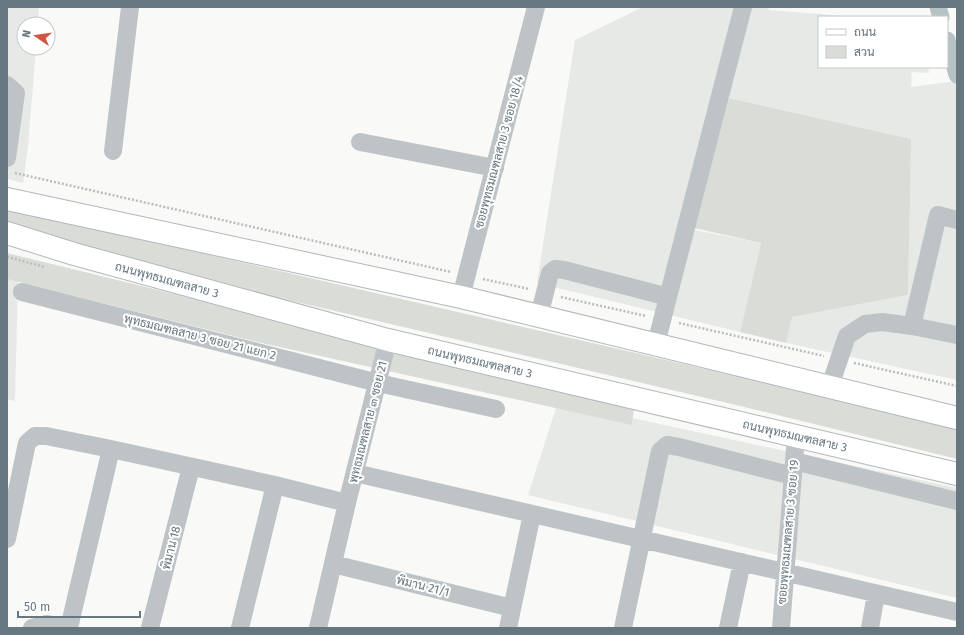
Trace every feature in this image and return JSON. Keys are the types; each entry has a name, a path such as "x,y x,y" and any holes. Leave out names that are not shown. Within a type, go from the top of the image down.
{"main road":[{"path":"7,190 84,215"},
{"path":"7,199 461,297 957,418"},
{"name":"ถนนพุทธมณฑลสาย 3","path":"7,234 74,254 388,340 957,474"},
{"path":"7,242 74,254"}],"street":[{"path":"113,151 130,7"},
{"name":"ซอยพุทธมณฑลสาย 3 ซอย 18/4","path":"461,297 536,7"},
{"path":"656,344 743,7"},
{"path":"7,84 16,93 7,158"},
{"path":"360,142 495,168"},
{"path":"912,326 938,215 957,220"},
{"path":"539,316 550,273 555,269 661,295 667,301"},
{"name":"พุทธมณฑลสาย 3 ซอย 21 แยก 2","path":"22,292 378,383 496,409"},
{"path":"830,386 847,336 865,324 882,322 957,335"},
{"name":"พุทธมณฑลสาย ๓ ซอย 21","path":"318,628 347,503 388,340"},
{"path":"7,539 27,444 35,436 46,436 111,449 275,485 347,503"},
{"name":"ซอยพุทธมณฑลสาย 3 ซอย 19","path":"781,628 784,572 796,436"},
{"path":"623,628 660,451 667,445 793,468 957,501"},
{"path":"68,628 111,449"},
{"name":"พิมาน 18","path":"150,628 191,467"},
{"path":"355,473 957,612"},
{"path":"240,628 275,485"},
{"path":"508,628 532,514"},
{"path":"728,628 742,562"},
{"name":"พิมาน 21/1","path":"333,564 512,608"},
{"path":"870,628 876,594"},
{"path":"32,628 47,624 63,628"}],"shaded area":[{"path":"7,7 39,7 38,16 16,16 16,56 35,56 28,146 23,183 7,179"},
{"path":"643,7 768,7 769,10 844,16 818,16 818,68 928,68 929,73 912,72 911,87 957,81 957,380 786,343 791,317 908,295 910,139 729,98 690,229 761,243 740,332 537,283 575,40"},
{"path":"7,279 18,281 15,401 7,399"},
{"path":"558,402 957,488 957,598 528,495"}],"green space":[{"path":"729,98 911,139 908,295 792,317 786,343 740,332 761,243 694,228"},
{"path":"7,208 957,427 957,459 740,406 173,273 7,226"},
{"path":"7,253 634,408 632,425 257,342 7,279"}],"waterway":[{"path":"938,7 941,16"},
{"path":"948,44 957,75"}]}
